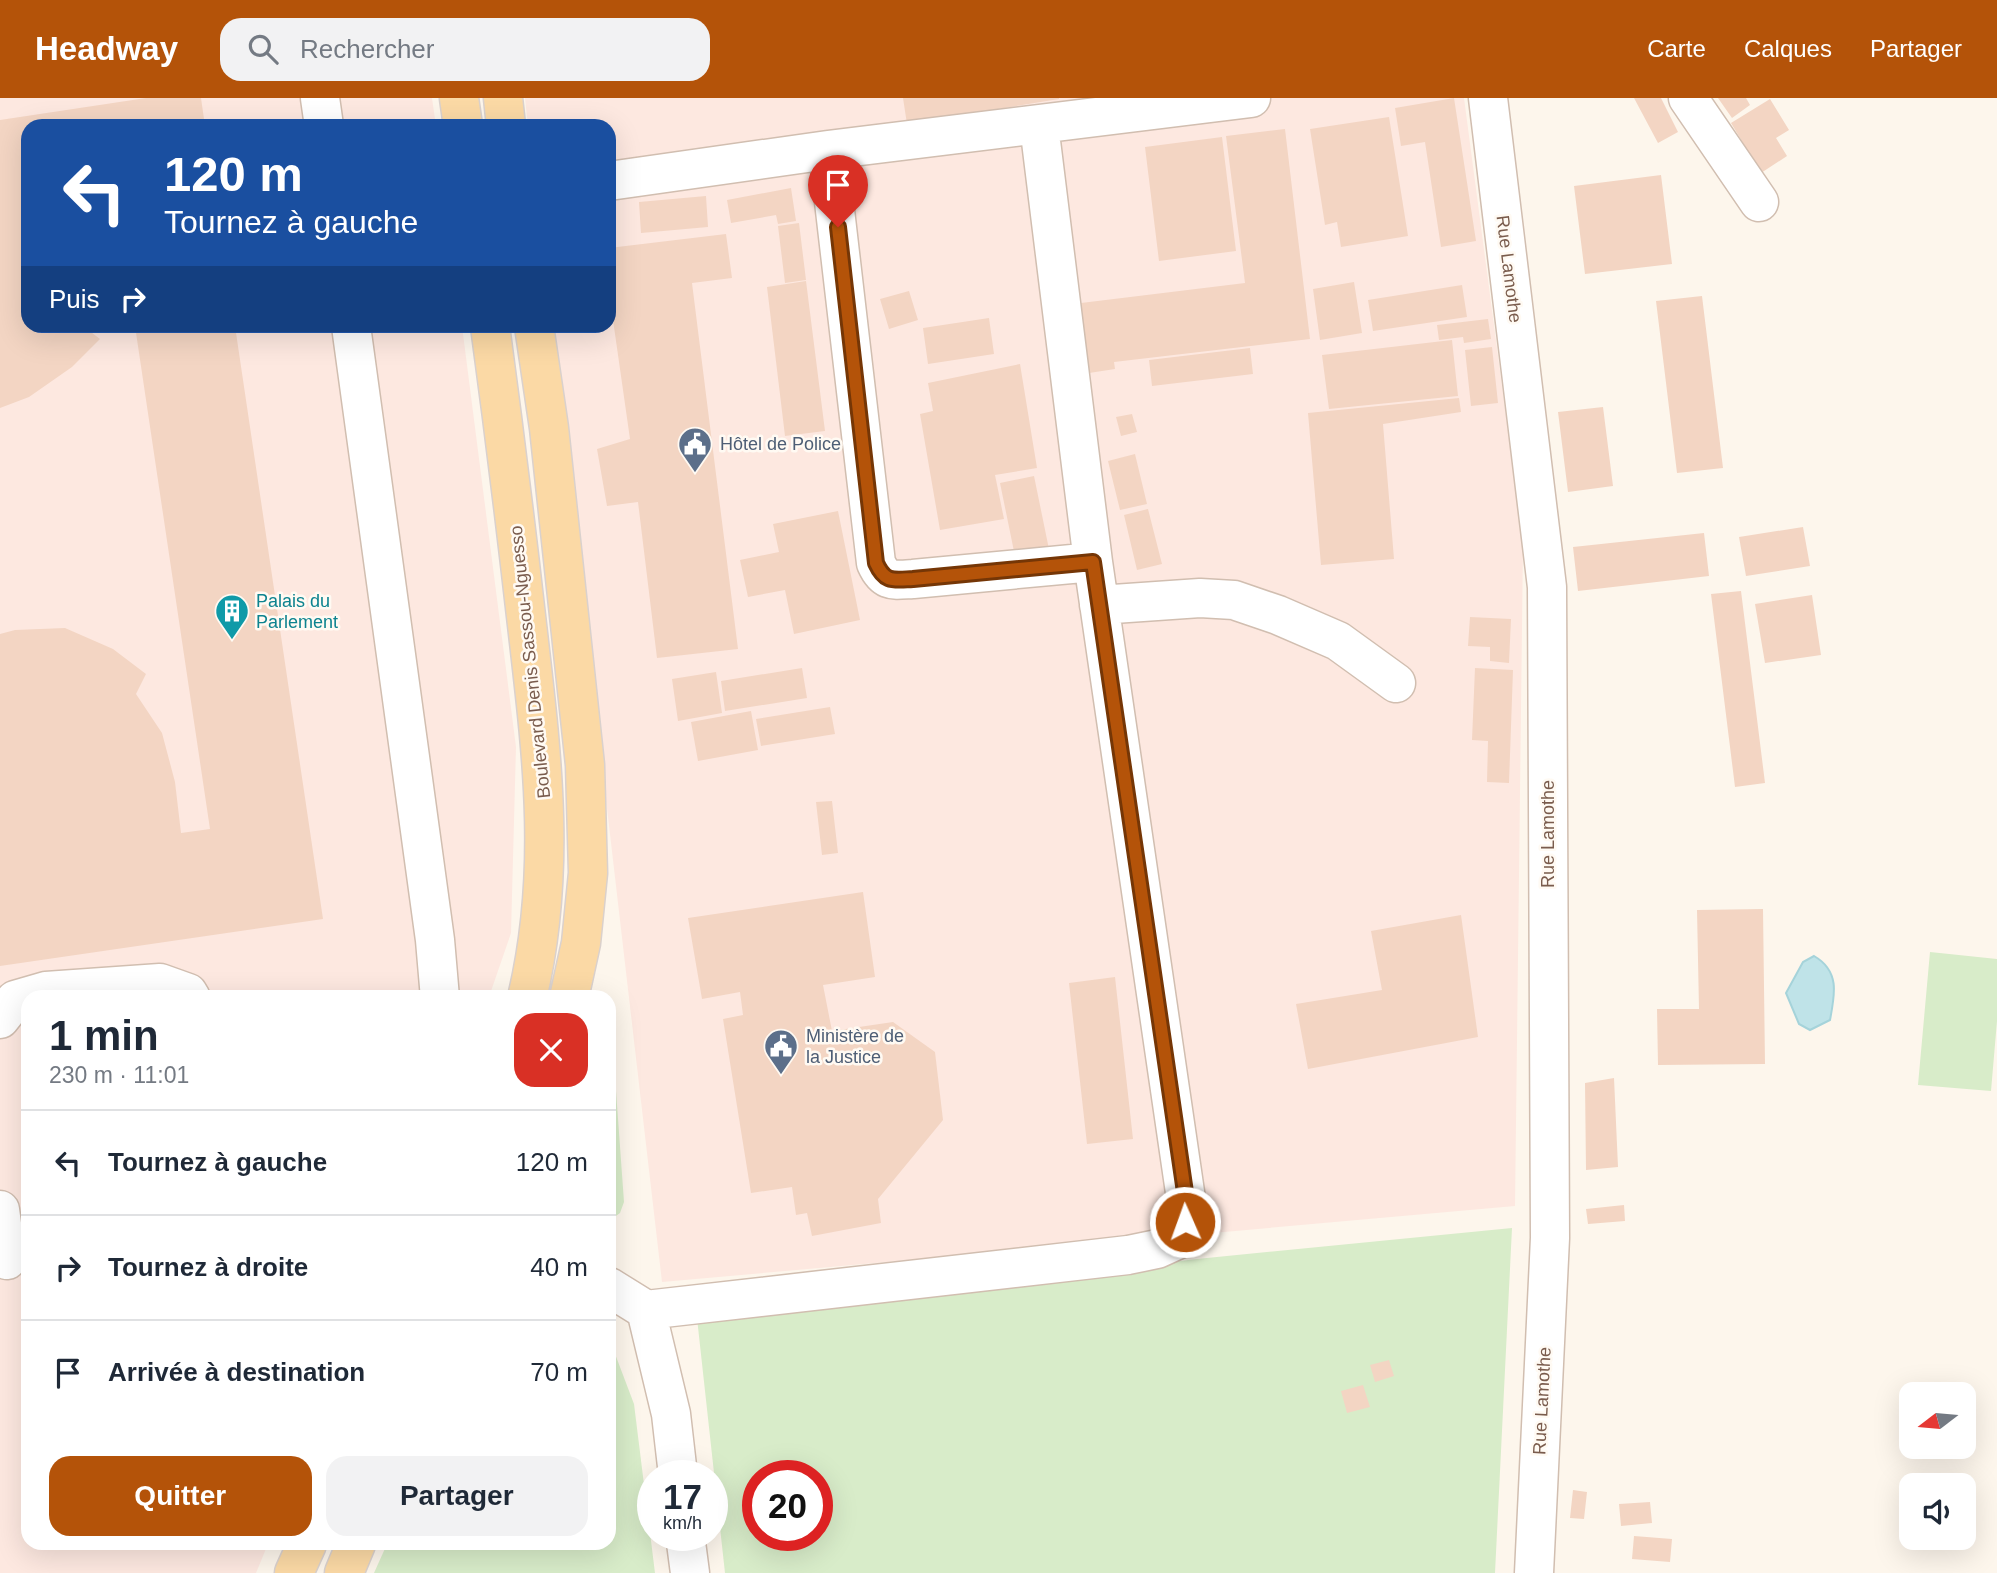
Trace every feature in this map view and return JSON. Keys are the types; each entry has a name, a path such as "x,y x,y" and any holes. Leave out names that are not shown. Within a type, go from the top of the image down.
{"main road":[{"path":"459,98 462,119"},
{"path":"503,98 505,119"},
{"name":"Boulevard Denis Sassou-Nguesso","path":"491,333 545,796 545,887 535,965 529,990"},
{"path":"535,333 551,441 585,765 588,873 581,943 571,990"},
{"path":"294,1573 304,1550"},
{"path":"344,1573 354,1550"}],"street":[{"path":"320,98 323,119"},
{"path":"616,180 828,150 1251,98"},
{"name":"Rue Lamothe","path":"1488,98 1547,587 1550,1238 1534,1573"},
{"path":"1688,98 1759,202"},
{"path":"616,1291 646,1310 1128,1255 1157,1249 1179,1239 1185,1222 1186,1199 1099,606 1039,125"},
{"path":"828,150 876,563 881,574 890,580 913,579 1093,562"},
{"path":"352,333 435,940 439,990"},
{"path":"1099,606 1200,598 1234,600 1278,615 1338,641 1396,683"},
{"path":"60,990 160,983 180,990"},
{"path":"0,1019 15,1000 21,998"},
{"path":"0,1210 12,1259"},
{"path":"646,1310 671,1414 676,1460"},
{"path":"687,1551 690,1573"}],"shaded area":[{"path":"0,98 432,98 435,119 21,119 21,333 463,333 516,747 511,933 491,990 21,990 21,1550 266,1550 256,1573 0,1573"},
{"path":"525,98 1464,98 1523,545 1515,1206 662,1282 552,333 616,333 616,119 527,119"}],"green space":[{"path":"1930,952 1997,959 1997,1021 1991,1091 1918,1085"},
{"path":"616,1091 624,1202 616,1216"},
{"path":"1512,1228 1495,1573 725,1573 723,1551 728,1551 728,1460 713,1460 697,1318 1197,1259"},
{"path":"616,1356 634,1404 641,1460 637,1460 637,1551 652,1551 655,1573 374,1573 384,1550 616,1550"}],"water":[{"path":"1814,956 1832,976 1834,992 1830,1020 1810,1030 1799,1024 1786,993 1803,962"}],"building":[{"path":"146,98 201,98 204,119 21,119 21,333 92,333 100,339 72,367 29,397 0,408 0,120"},
{"path":"903,98 1059,98 1059,99 907,124"},
{"path":"1454,98 1476,241 1441,247 1425,142 1401,146 1395,108"},
{"path":"1634,98 1661,98 1678,132 1658,143"},
{"path":"1718,98 1746,98 1750,105 1732,118"},
{"path":"1770,99 1789,130 1776,138 1787,156 1761,173 1731,123"},
{"path":"1389,117 1408,236 1341,247 1337,222 1325,225 1310,129"},
{"path":"1285,129 1310,339 1114,362 1115,369 1089,373 1081,303 1245,283 1226,136"},
{"path":"1222,137 1236,251 1159,261 1145,147"},
{"path":"1661,175 1672,264 1585,274 1574,186"},
{"path":"791,188 796,221 778,224 776,215 731,223 727,200"},
{"path":"706,196 708,227 641,233 639,202"},
{"path":"799,223 806,280 785,283 778,226"},
{"path":"726,234 732,278 692,283 738,649 657,658 638,502 607,506 597,449 630,439 615,333 616,247"},
{"path":"806,281 825,431 785,436 767,287"},
{"path":"1354,282 1362,333 1320,340 1313,289"},
{"path":"1462,285 1467,317 1373,331 1368,300"},
{"path":"909,291 918,320 889,329 880,299"},
{"path":"1702,296 1723,468 1677,473 1656,301"},
{"path":"989,318 994,354 928,364 923,328"},
{"path":"1488,319 1491,339 1464,343 1463,337 1439,340 1437,325"},
{"name":"Palais du Parlement","path":"136,333 236,333 323,919 0,966 0,634 15,630 65,628 113,649 146,674 136,694 162,733 175,782 181,833 210,829"},
{"path":"1452,340 1458,396 1329,409 1322,355"},
{"path":"1492,347 1498,403 1471,406 1465,350"},
{"path":"1250,348 1253,374 1152,386 1149,360"},
{"path":"1020,364 1037,468 995,475 1004,519 940,530 920,414 933,411 928,383"},
{"path":"1459,398 1461,412 1383,424 1394,559 1321,565 1308,413"},
{"path":"1603,407 1613,486 1568,492 1558,412"},
{"path":"1132,414 1137,432 1121,436 1116,417"},
{"path":"1135,454 1147,504 1120,510 1108,461"},
{"path":"1034,476 1051,559 1017,566 1000,483"},
{"path":"1148,509 1162,564 1137,570 1124,515"},
{"path":"838,511 860,620 794,634 785,590 748,597 740,560 779,552 773,524"},
{"path":"1803,527 1810,566 1746,576 1739,537"},
{"path":"1704,533 1709,576 1578,591 1573,547"},
{"path":"1741,591 1765,783 1735,787 1711,594"},
{"path":"1812,595 1821,655 1765,663 1755,604"},
{"path":"1470,617 1511,619 1509,663 1490,661 1490,647 1468,646"},
{"path":"802,668 807,698 725,711 721,681"},
{"path":"1475,668 1513,670 1509,783 1487,782 1488,741 1472,740"},
{"path":"716,672 722,713 678,721 672,679"},
{"path":"830,707 835,734 761,746 756,719"},
{"path":"751,711 758,750 698,761 691,722"},
{"path":"832,801 838,853 822,855 816,802"},
{"path":"863,892 875,977 823,985 832,1031 893,1022 935,1052 943,1120 878,1199 881,1223 812,1236 807,1213 796,1215 792,1187 751,1193 723,1019 743,1015 740,992 702,999 688,918"},
{"path":"1763,909 1765,1064 1658,1065 1657,1009 1699,1009 1697,910"},
{"path":"1461,915 1478,1037 1308,1069 1296,1004 1382,990 1371,931"},
{"path":"1115,977 1133,1139 1087,1144 1069,983"},
{"path":"1614,1078 1618,1167 1586,1170 1585,1083"},
{"path":"1624,1205 1625,1221 1588,1224 1586,1209"},
{"path":"1389,1360 1394,1376 1375,1382 1370,1365"},
{"path":"1363,1385 1370,1407 1347,1413 1341,1391"},
{"path":"1573,1490 1587,1492 1584,1519 1570,1518"},
{"path":"1650,1502 1652,1523 1621,1526 1619,1504"},
{"path":"1634,1536 1672,1539 1670,1562 1632,1559"}],"place":[{"name":"Hôtel de Police","path":"695,474"},
{"name":"Palais du Parlement","path":"232,641"},
{"name":"Ministère de la Justice","path":"781,1076"}],"route":[{"path":"838,227 876,563 881,574 890,580 913,579 1093,562 1186,1199 1185,1222"}]}
